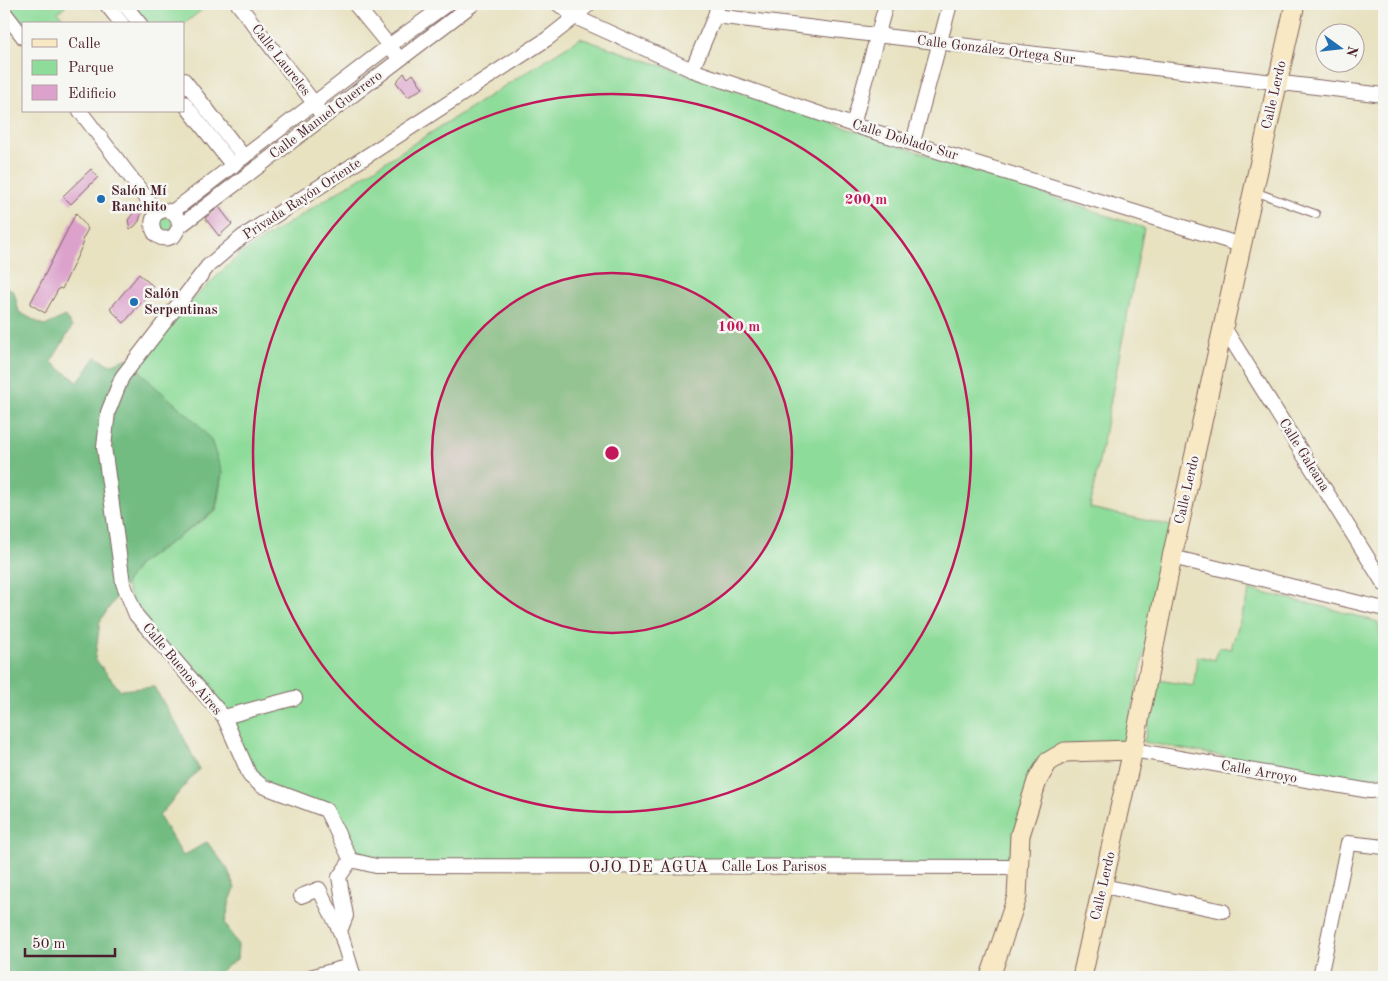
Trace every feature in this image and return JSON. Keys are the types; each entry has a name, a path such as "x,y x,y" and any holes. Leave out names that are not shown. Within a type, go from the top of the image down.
{"street":[{"path":"106,4 120,22"},
{"path":"124,4 138,22"},
{"name":"Calle Laureles","path":"238,4 314,103 322,118"},
{"path":"355,4 400,59"},
{"name":"Calle Manuel Guerrero","path":"172,212 390,45 448,4"},
{"name":"Calle Manuel Guerrero","path":"180,226 474,4"},
{"path":"558,4 575,17"},
{"name":"Privada Rayón Oriente","path":"104,447 108,412 122,377 208,266 242,237 547,39 575,17 586,4"},
{"path":"853,125 886,4"},
{"path":"913,142 950,4"},
{"name":"Calle Lerdo","path":"1082,977 1133,750 1172,557 1295,4"},
{"path":"692,70 716,10"},
{"name":"Calle González Ortega Sur","path":"716,10 877,36 1384,95"},
{"path":"4,12 22,35"},
{"name":"Calle Doblado Sur","path":"575,17 692,70 853,125 1241,245"},
{"path":"185,81 244,157"},
{"path":"185,104 233,166"},
{"path":"81,112 158,213"},
{"path":"165,210 172,212 178,218 180,226 178,232 169,238 158,237 152,228 152,222 158,213 165,210"},
{"name":"Calle Galeana","path":"1224,326 1384,584"},
{"name":"Calle Buenos Aires","path":"104,447 123,583 136,615 224,718 250,776 262,786 326,810 351,860"},
{"path":"1172,557 1384,610"},
{"path":"224,718 295,698"},
{"path":"990,977 1016,897 1020,835 1037,781 1048,762 1065,752 1133,750"},
{"name":"Calle Arroyo","path":"1133,750 1370,791 1384,790"},
{"path":"1320,977 1348,842 1384,847"},
{"path":"340,931 346,916 340,878 351,860"},
{"name":"Calle Los Parisos","path":"351,860 376,866 1018,867"},
{"path":"1103,886 1222,911"},
{"path":"301,896 320,889 340,931 352,971 310,977"}],"lane":[{"path":"1253,191 1316,214"}],"green space":[{"path":"8,4 67,4 58,12 66,22 22,22"},
{"path":"129,4 209,4 185,23 142,22"},
{"path":"580,38 1144,228 1090,508 1172,526 1124,747 1049,758 1020,866 378,864 356,859 322,809 262,785 227,720 138,616 125,584 139,564 216,511 222,473 136,366 176,316 240,254"},
{"path":"170,217 173,225 170,231 162,233 156,221 157,218"},
{"path":"4,285 14,292 19,312 45,326 65,316 72,327 51,362 78,382 96,357 110,365 128,358 151,383 195,421 211,440 222,473 215,511 139,564 100,621 95,659 120,690 154,687 180,730 199,769 159,816 183,856 207,842 227,868 235,888 225,923 238,945 237,959 213,977 4,977"},
{"path":"1250,590 1378,622 1384,654 1384,783 1275,766 1144,742 1158,680 1194,686 1197,656 1215,660 1217,651 1221,647 1232,649"}],"building":[{"path":"404,73 408,78 413,74 423,88 408,97 396,82"},
{"path":"91,169 98,177 71,204 63,196"},
{"path":"140,204 143,208 139,221 130,229 128,220"},
{"path":"219,207 232,224 219,236 205,218"},
{"path":"76,213 88,229 82,240 84,242 62,289 59,288 45,313 30,304"},
{"path":"139,274 154,287 124,323 110,309"}],"place":[{"name":"Salón Mí Ranchito","path":"101,199"},
{"name":"Salón Serpentinas","path":"134,302"}],"district":[{"name":"OJO DE AGUA","path":"649,868"}]}
